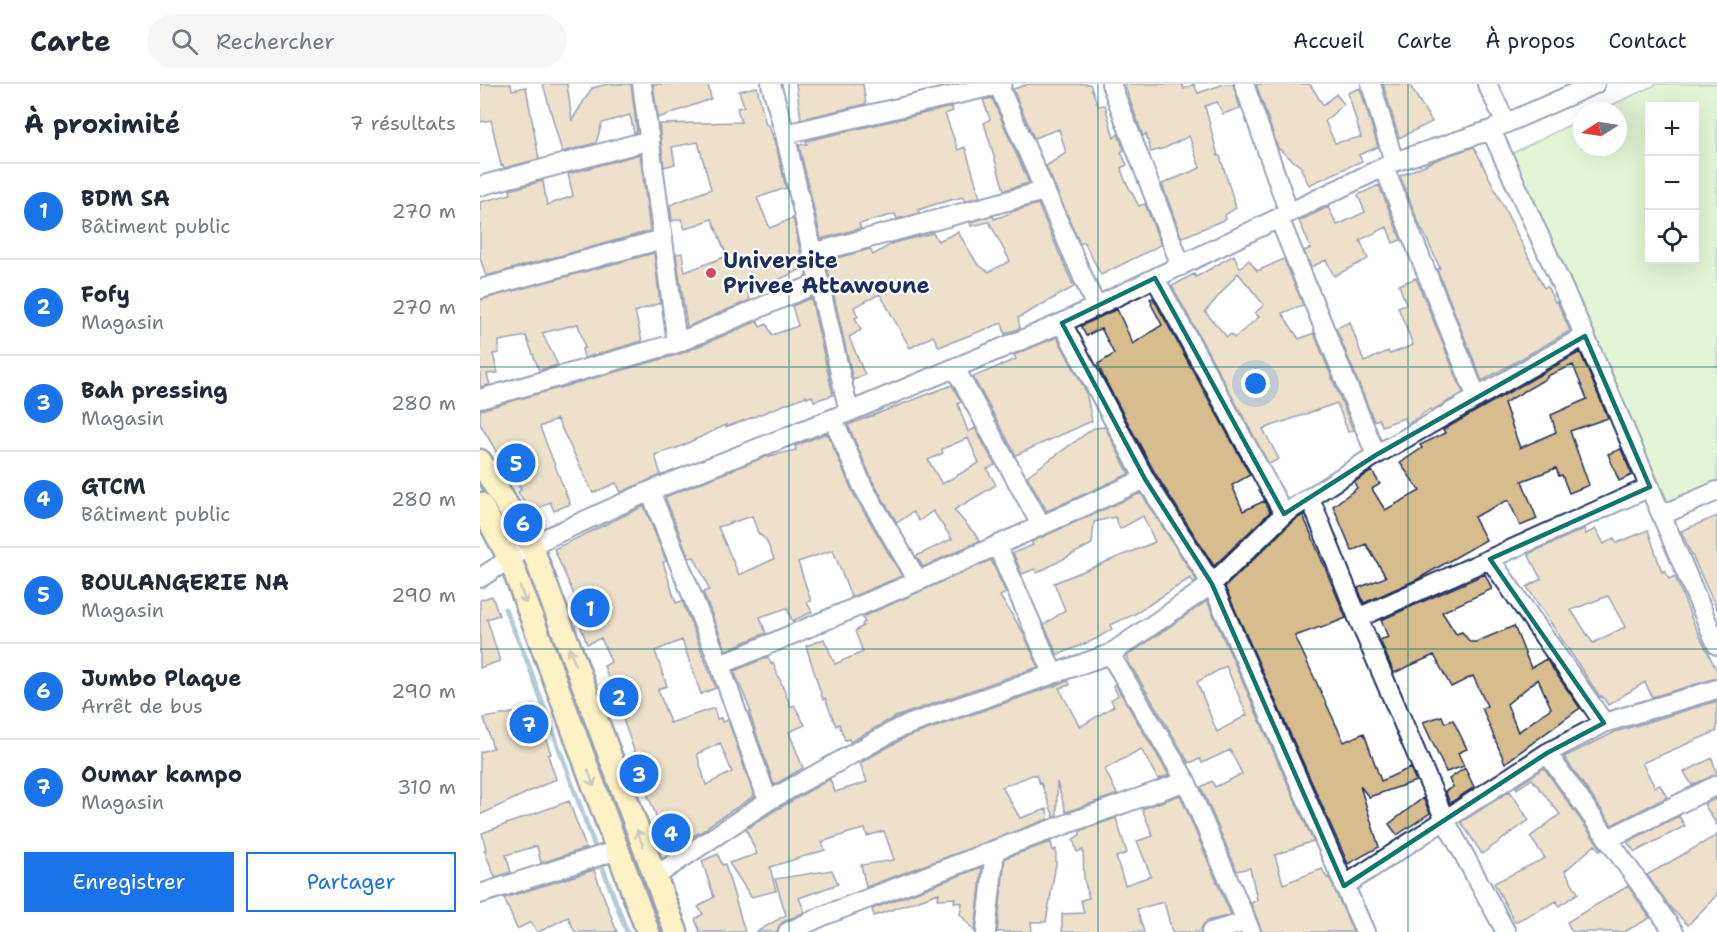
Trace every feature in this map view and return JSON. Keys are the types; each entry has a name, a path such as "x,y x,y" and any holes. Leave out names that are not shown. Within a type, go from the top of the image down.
{"main road":[{"path":"480,461 531,545 676,932"},
{"path":"480,504 510,559 648,932"}],"street":[{"path":"642,84 677,343"},
{"path":"771,84 820,282 841,416 863,487 918,581"},
{"path":"1111,84 1180,266"},
{"path":"1244,84 1284,215 1376,455"},
{"path":"1371,84 1389,164 1477,398"},
{"path":"1487,84 1499,126 1585,336 1717,645"},
{"path":"480,578 531,545 650,491 841,416 1062,323 1389,164 1499,126 1595,84"},
{"path":"785,134 999,85 1096,307"},
{"path":"480,186 650,140"},
{"path":"813,254 1044,191"},
{"path":"480,289 663,239"},
{"path":"1155,278 1284,514"},
{"path":"480,399 677,343 820,282"},
{"path":"1062,323 1144,479 1212,584 1365,932"},
{"path":"654,877 768,801 899,728 1110,654 1212,584 1284,514 1376,455 1585,336"},
{"path":"955,368 1041,525"},
{"path":"720,665 918,581 1144,479"},
{"path":"1358,618 1650,487"},
{"path":"650,491 720,665 768,801"},
{"path":"1662,515 1717,491"},
{"path":"1310,498 1358,618 1445,820 1506,932"},
{"path":"997,545 1053,673"},
{"path":"1490,559 1604,723"},
{"path":"1110,654 1185,781 1248,927 1211,932"},
{"path":"1344,886 1547,753 1604,723 1717,689"},
{"path":"1547,753 1669,930"},
{"path":"789,932 827,924 995,850 1185,781"},
{"path":"1608,839 1717,785"},
{"path":"481,888 618,850"},
{"path":"986,932 995,850"}],"highlighted area":[{"path":"1155,278 1284,514 1376,455 1585,336 1650,487 1490,559 1604,723 1547,753 1344,886 1212,584 1145,479 1062,323"}],"green space":[{"path":"1657,84 1717,84 1717,487 1671,508 1508,155 1573,123 1573,156 1627,156 1627,102 1618,102"}],"building":[{"path":"480,84 511,84 512,90 526,87 539,159 504,168 503,165 501,166 491,120 480,122"},
{"path":"543,84 567,84 572,120 592,88 608,84 631,84 637,132 634,133 630,115 602,123 596,143 562,152"},
{"path":"653,84 708,84 711,99 658,118"},
{"path":"796,84 863,84 866,104 801,119"},
{"path":"1029,84 1090,84 1098,106 1105,105 1114,138 1118,134 1124,150 1121,152 1127,165 1121,168 1124,178 1139,206 1145,204 1161,245 1101,275 1084,242 1080,244 1046,166 1066,153 1059,129 1034,138 1013,89"},
{"path":"1124,84 1182,84 1184,89 1194,84 1198,93 1224,84 1233,84 1240,108 1223,114 1217,102 1205,106 1218,156 1220,156 1236,208 1225,215 1226,219 1181,236 1162,184 1200,168 1189,136 1151,152 1146,134 1143,136"},
{"path":"1256,84 1310,84 1323,105 1336,94 1344,104 1325,121 1335,143 1361,137 1348,93 1360,88 1378,147 1359,155 1362,161 1309,185 1302,168 1278,148"},
{"path":"1383,84 1409,84 1432,122 1399,138"},
{"path":"757,87 766,125 769,125 777,150 786,188 757,198 770,228 793,218 804,268 748,294 750,300 687,327 676,254 682,253 685,272 727,256 712,219 685,229 681,219 672,221 670,205 711,189 698,142 672,147 675,164 664,167 659,124 741,122 737,108 744,106 739,91"},
{"path":"992,98 1029,183 1004,190 984,123 990,119 983,100"},
{"path":"952,107 953,111 945,114 958,150 965,147 980,197 964,201 963,197 936,204 918,210 920,213 897,219 895,214 859,224 861,228 821,239 799,145 807,144 806,141"},
{"path":"1474,147 1544,288 1547,286 1555,302 1557,301 1570,331 1482,381 1437,269 1440,268 1400,176"},
{"path":"640,154 650,231 486,276 480,258 480,202 511,194 510,190 543,181 547,205 573,196 568,174"},
{"path":"1379,185 1401,240 1393,243 1387,227 1360,240 1368,259 1334,276 1326,260 1311,267 1304,251 1311,248 1299,221 1328,207 1337,225 1342,223 1365,212 1358,195"},
{"path":"1038,204 1074,287 1018,318 1020,328 1005,334 1002,323 939,347 933,336 910,348 880,294 854,307 858,317 855,318 861,330 849,337 865,375 853,380 826,261 870,249 873,255 893,243 933,233 938,241 958,232 978,265 989,272 1010,261 989,222 971,226 970,222 993,216 994,219"},
{"path":"654,253 660,303 635,312 642,341 584,358 582,349 585,348 578,324 542,333 558,365 539,370 526,336 499,341 499,353 493,354 498,373 487,374 490,385 480,387 480,300"},
{"path":"1234,255 1240,268 1249,260 1257,271 1284,259 1303,305 1282,313 1299,339 1314,333 1353,430 1348,432 1337,403 1263,429 1279,459 1269,464 1172,286 1194,274 1196,277","holes":["1238,273 1264,305 1255,313 1259,317 1234,338 1231,334 1227,337 1205,312"]},
{"path":"1416,278 1463,393 1431,411 1430,409 1408,424 1404,418 1382,426 1379,419 1374,421 1336,328 1350,322 1364,362 1388,351 1390,354 1413,345 1398,307 1406,304 1399,285"},
{"path":"811,298 833,395 814,401 812,396 807,398 806,396 726,427 726,425 677,448 655,455 661,475 621,492 616,483 593,493 557,419 540,427 570,504 554,511 550,502 530,513 518,492 521,490 506,462 503,463 480,424 480,410 680,354 758,321 760,327 767,324 772,335 798,326 792,306"},
{"path":"1153,298 1250,475 1232,485 1243,511 1264,501 1270,512 1214,566 1155,473 1104,378 1098,364 1114,354 1101,328 1086,336 1081,326 1117,309 1133,344 1162,325 1151,304 1150,299"},
{"path":"1057,337 1086,392 1092,421 1016,455 973,377 1016,359 1014,355"},
{"path":"1580,352 1608,418 1570,431 1589,485 1569,493 1562,475 1559,476 1556,468 1522,481 1537,519 1520,526 1509,501 1506,501 1474,517 1486,540 1416,580 1364,603 1358,588 1386,577 1366,544 1352,551 1333,506 1357,488 1354,482 1372,471 1380,484 1372,489 1385,510 1420,491 1400,463 1422,448 1420,445 1445,433 1443,430","holes":["1573,365 1587,399 1551,415 1556,432 1520,448 1504,403 1547,376"]},
{"path":"952,385 961,402 958,404 968,432 975,428 995,465 987,469 996,485 954,510 979,541 923,567 916,556 952,539 933,511 919,521 913,512 897,523 873,482 848,425","holes":["968,438 979,463 942,484 928,460 943,453 942,449"]},
{"path":"1105,427 1129,474 1047,511 1027,476 1094,428"},
{"path":"827,433 853,493 902,576 851,597 833,550 798,562 811,601 807,602 812,612 792,621 787,608 760,617 766,633 726,650 703,592 709,590 705,579 694,557 689,558 665,497 765,457 796,450 795,446","holes":["752,516 758,533 766,540 774,559 739,575 718,527"]},
{"path":"1621,449 1632,475 1619,481 1608,454"},
{"path":"1141,493 1197,581 1194,583 1190,578 1135,614 1110,625 1112,629 1096,639 1058,655 1044,625 1065,610 1054,583 1155,542 1143,516 1120,529 1115,517 1094,522 1092,544 1037,573 1035,569 1022,574 1013,553 1033,545 1031,542"},
{"path":"644,506 666,561 663,562 676,603 682,601 716,688 701,694 682,640 655,651 667,686 658,689 670,723 714,708 717,719 721,718 722,722 728,720 754,796 701,832 669,848 634,766 639,764 604,666 611,662 601,638 587,644 581,627 587,624 579,596 575,597 554,549","holes":["720,743 732,772 706,785 697,754"]},
{"path":"1303,515 1346,618 1295,636 1344,742 1364,733 1381,781 1410,768 1416,781 1369,797 1360,786 1379,847 1348,864 1225,587 1291,523"},
{"path":"1717,516 1717,610 1681,531"},
{"path":"1584,529 1586,534 1596,529 1604,544 1614,538 1617,543 1648,530 1662,572 1665,570 1669,579 1675,576 1693,622 1717,671 1717,678 1652,697 1645,682 1608,705 1602,696 1600,697 1527,587 1541,579 1528,554","holes":["1608,596 1625,627 1593,643 1571,610"]},
{"path":"991,560 1006,593 1000,596 1023,632 1038,667 895,717 850,742 849,739 845,740 839,724 836,726 825,698 823,700 806,646 824,639 835,664 863,652 855,631 865,622 862,617"},
{"path":"1485,574 1492,589 1442,612 1456,634 1462,632 1470,642 1476,642 1514,626 1531,668 1546,659 1580,708 1505,763 1482,708 1487,706 1473,676 1451,687 1434,655 1394,673 1380,640 1388,637 1381,620","holes":["1538,679 1551,708 1518,732 1507,704"]},
{"path":"492,596 499,615 487,619 500,661 480,668 480,600"},
{"path":"1207,601 1313,841 1275,855 1283,884 1322,869 1327,878 1329,877 1353,932 1262,932 1251,903 1257,900 1250,868 1237,871 1201,787 1212,781 1215,787 1242,774 1230,750 1202,763 1200,759 1189,763 1127,656","holes":["1226,666 1247,715 1217,732 1197,682"]},
{"path":"768,657 771,664 773,663 791,707 794,705 805,725 789,732 803,768 774,785 749,712 751,712 734,671"},
{"path":"1068,681 1070,685 1059,688 1080,727 1114,706 1111,700 1118,695 1113,686 1115,684 1169,775 1158,779 1141,749 1105,769 1117,794 1115,795 1066,812 1057,782 1057,816 1054,817 1041,783 1036,775 1032,775 1002,787 1020,818 1047,809 1048,819 866,887 861,865 894,860 884,831 867,836 865,829 852,832 822,842 825,850 770,867 776,891 751,897 729,863 757,854 746,829 830,779 835,792 867,782 860,763 904,738"},
{"path":"1717,701 1717,731 1642,763 1655,787 1660,785 1667,797 1612,825 1564,757 1615,732"},
{"path":"534,705 551,754 548,755 556,779 480,815 480,752 493,748 484,718 518,712 518,710"},
{"path":"1442,716 1445,723 1453,720 1467,749 1458,753 1464,766 1446,772 1423,722"},
{"path":"1712,758 1717,774 1692,785 1684,772"},
{"path":"1465,768 1474,787 1450,803 1445,791 1453,787 1449,779"},
{"path":"1544,768 1602,850 1600,851 1595,845 1565,871 1578,893 1559,906 1557,901 1515,922 1494,883 1545,858 1530,837 1560,814 1532,779 1517,789 1516,787"},
{"path":"1510,791 1529,820 1482,854 1461,822"},
{"path":"1180,795 1231,915 1207,921 1200,932 1172,932 1164,902 1137,909 1144,932 1062,932 1062,914 1084,913 1081,900 1089,898 1084,879 1083,850 1077,852 1073,839 1080,835 1080,831 1116,818 1127,853 1116,857 1125,885 1151,876 1137,841 1153,836 1142,809"},
{"path":"1423,798 1430,813 1397,835 1389,824"},
{"path":"1717,798 1717,825 1704,804"},
{"path":"569,801 586,848 541,863 537,846 506,855 511,872 495,877 484,850 486,850 482,833"},
{"path":"1679,816 1685,826 1635,852 1627,842"},
{"path":"1717,835 1717,895 1688,925 1670,907 1647,875"},
{"path":"1051,842 1053,851 1056,849 1056,864 1046,922 1031,922 1032,932 997,932 1005,858"},
{"path":"718,854 722,865 725,864 745,932 700,932 695,919 703,914 698,907 714,897 702,861"},
{"path":"982,867 975,932 960,914 962,903 954,902 955,898 938,899 939,893 874,916 872,909"},
{"path":"594,870 617,932 575,932 568,917 539,932 531,922 517,929 504,898"},
{"path":"832,870 838,884 799,898 805,912 783,922 777,932 756,932 786,915 775,879"},
{"path":"1628,886 1650,918 1624,932 1572,932 1567,922"}],"waterway":[{"path":"505,609 526,658 602,866 579,871"},
{"path":"602,866 627,932"}],"place":[{"name":"Universite Privee Attawoune","path":"711,273"},
{"name":"BOULANGERIE NA","path":"516,463"},
{"name":"Jumbo Plaque","path":"523,523"},
{"name":"BDM SA","path":"590,608"},
{"name":"Fofy","path":"619,697"},
{"name":"Oumar kampo","path":"529,724"},
{"name":"Bah pressing","path":"639,774"},
{"name":"GTCM","path":"671,833"}]}
